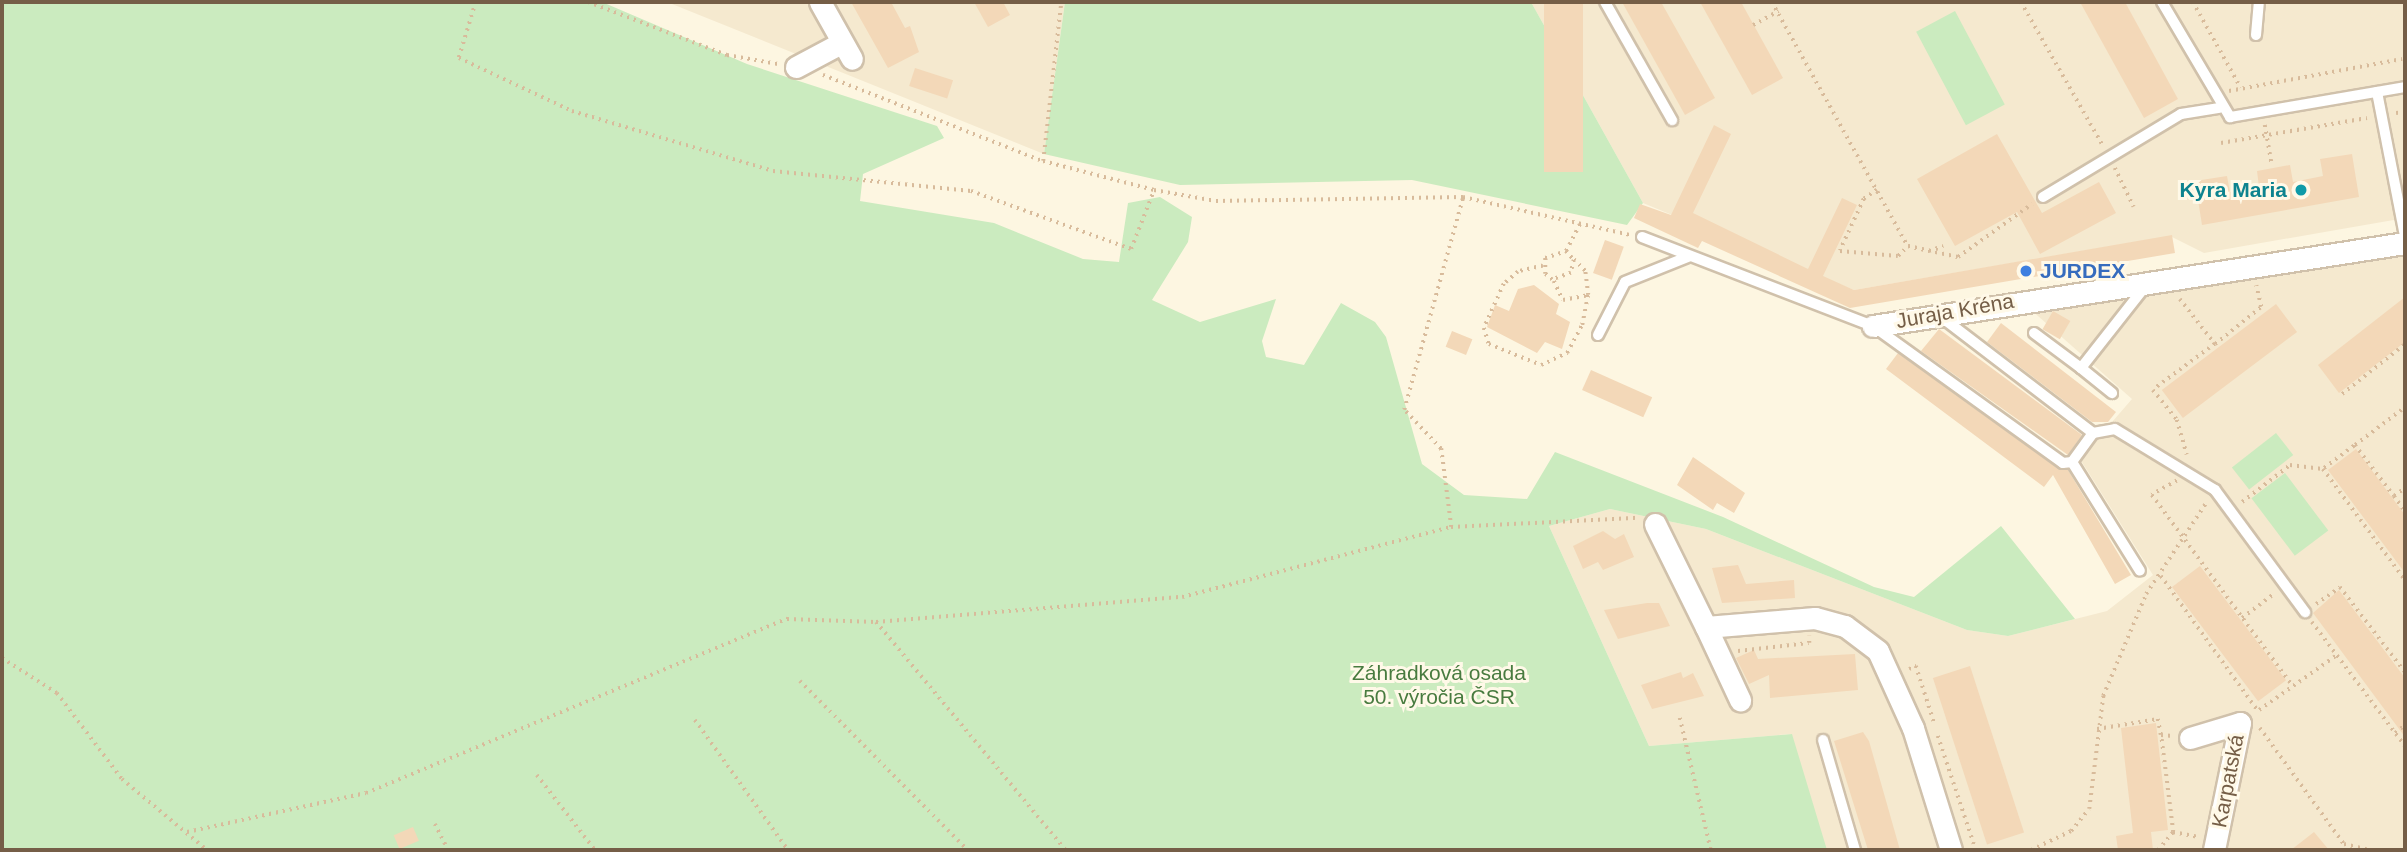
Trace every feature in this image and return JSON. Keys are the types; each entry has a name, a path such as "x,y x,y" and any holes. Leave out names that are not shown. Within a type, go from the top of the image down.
{"street":[{"path":"796,66 847,51 820,2"},
{"name":"Juraja Kréna","path":"1873,326 1935,312 2151,279 2174,284 2405,243"},
{"path":"1655,524 1740,699"},
{"path":"1706,627 1815,618 1869,640 1886,662 1905,707 1951,850"},
{"name":"Karpatská","path":"2190,737 2240,723 2211,844"}],"lane":[{"path":"1605,2 1672,120"},
{"path":"2162,2 2220,108 2230,117 2405,87"},
{"path":"2256,35 2259,2"},
{"path":"2377,92 2405,236"},
{"path":"2043,197 2180,114 2220,108"},
{"name":"Juraja Kréna","path":"1642,237 1873,326"},
{"path":"1598,335 1625,282 1690,256"},
{"path":"2081,368 2151,279"},
{"path":"1935,312 2092,433"},
{"path":"1873,326 2063,463 2072,462 2092,433 2115,429 2216,490 2305,612"},
{"path":"2034,333 2112,393"},
{"path":"2072,462 2140,571"},
{"path":"1823,740 1856,850"}],"path":[{"path":"476,2 459,58 572,111 774,171 971,191 1131,248 1154,190"},
{"path":"588,2 727,55 796,66 852,82 1043,161 1154,190 1216,201 1463,197 1642,237"},
{"path":"1043,161 1061,2"},
{"path":"1772,2 1908,246 1929,251 1943,246"},
{"path":"2021,2 2110,157 2134,207"},
{"path":"2193,2 2241,88"},
{"path":"1753,24 1778,11"},
{"path":"2213,94 2404,59 2405,77"},
{"path":"2221,144 2405,111"},
{"path":"2263,112 2272,165"},
{"path":"1877,190 1864,199 1840,251 1898,256 1908,246"},
{"path":"1451,527 1441,449 1404,410 1463,197"},
{"path":"1908,246 1958,257 2043,197"},
{"path":"1566,251 1580,224"},
{"path":"1566,251 1585,271 1588,295 1582,325 1567,353 1541,365 1526,364 1489,344 1484,328 1496,295 1518,272 1543,265 1550,253 1566,251"},
{"path":"1554,280 1571,273 1573,260"},
{"path":"1543,265 1554,280 1563,300 1588,295"},
{"path":"2257,286 2261,307 2153,390 2177,420 2188,475 2152,495 2292,686"},
{"path":"2179,299 2215,344"},
{"path":"2342,394 2405,344"},
{"path":"2231,510 2290,465 2323,469 2405,407"},
{"path":"2355,445 2405,511"},
{"path":"2323,469 2405,580"},
{"path":"2394,496 2405,488"},
{"path":"2031,850 2071,831 2089,809 2096,729 2103,696 2146,594 2161,576 2180,535 2216,490"},
{"path":"187,832 366,793 787,619 876,622 1182,597 1451,527 1643,518 1655,524"},
{"path":"2140,571 2161,576 2258,710"},
{"path":"2242,618 2285,586"},
{"path":"2405,672 2340,587 2305,612 2405,746"},
{"path":"876,622 1065,850"},
{"path":"1720,658 1744,648 1809,643"},
{"path":"2337,655 2252,716 2349,850"},
{"path":"2,658 57,693 122,779 207,850"},
{"path":"800,681 968,850"},
{"path":"1680,718 1711,850"},
{"path":"2096,729 2158,719 2173,832 2158,850"},
{"path":"695,720 788,850"},
{"path":"2395,733 2405,725"},
{"path":"2161,735 2190,737"},
{"path":"537,775 595,850"},
{"path":"435,824 448,850"},
{"path":"2173,832 2211,844"},
{"path":"2344,844 2369,850"}],"shaded area":[{"path":"667,2 1065,2 1044,154"},
{"path":"1531,2 2405,2 2405,218 2204,253 2170,236 1854,290 1643,203"},
{"path":"2405,252 2405,850 1826,850 1791,734 1649,746 1549,526 1610,509 1706,529 1967,630 2008,636 2107,611 2153,575 2080,459 2132,399 2029,308"}],"green space":[{"name":"Záhradková osada 50. výročia ČSR","path":"2,2 602,2 747,64 937,126 944,138 863,174 860,201 994,223 1083,259 1119,262 1128,203 1160,197 1192,217 1188,242 1152,300 1200,322 1276,299 1262,341 1266,357 1304,365 1341,303 1375,322 1386,337 1422,464 1464,495 1527,499 1555,452 1723,517 1874,587 1914,597 2001,526 2075,619 2008,636 1967,630 1706,529 1610,509 1549,526 1649,746 1792,734 1827,850 2,850"},
{"path":"1065,2 1531,2 1643,203 1627,225 1412,180 1180,185 1044,154"},
{"path":"1955,11 2005,105 1966,125 1916,32"},
{"path":"2276,433 2293,455 2249,490 2232,467"},
{"path":"2285,473 2328,531 2295,556 2251,498"}],"building":[{"path":"851,2 891,2 905,28 910,26 919,52 888,68"},
{"path":"974,2 1003,2 1010,15 988,27"},
{"path":"1544,2 1583,2 1583,172 1544,172"},
{"path":"1622,2 1661,2 1715,98 1685,115"},
{"path":"1700,2 1741,2 1783,78 1752,95"},
{"path":"2080,2 2125,2 2178,99 2144,118"},
{"path":"915,68 953,80 947,98 909,86"},
{"path":"1714,125 1731,134 1693,213 1808,269 1842,198 1857,205 1823,276 1854,290 2172,235 2175,253 1850,308 1702,241 1698,248 1634,218 1640,204 1671,215"},
{"path":"1997,134 2042,213 2099,182 2116,213 2040,254 2017,212 1955,246 1917,179"},
{"name":"Kyra Maria","path":"2352,154 2359,197 2202,225 2195,181 2227,176 2230,192 2259,187 2257,171 2290,165 2293,182 2323,176 2320,159"},
{"path":"1605,240 1624,247 1612,280 1593,273"},
{"path":"1534,285 1559,304 1556,314 1570,322 1562,349 1545,342 1537,353 1487,327 1495,305 1509,311 1518,289"},
{"path":"2405,297 2405,342 2339,393 2318,365"},
{"path":"2276,304 2297,332 2183,418 2162,390"},
{"path":"2053,311 2070,321 2060,339 2042,329"},
{"path":"2001,323 2116,412 2108,422 2092,422 1987,342"},
{"path":"1939,329 2082,435 2068,455 1921,351"},
{"path":"1452,331 1472,339 1466,355 1446,347"},
{"path":"1898,353 2068,470 2131,575 2115,584 2053,475 2044,487 1886,369"},
{"path":"1591,370 1652,397 1643,417 1582,390"},
{"path":"2356,449 2405,515 2405,573 2328,470"},
{"path":"1693,457 1745,493 1734,513 1717,503 1713,510 1677,485"},
{"path":"1603,531 1615,539 1624,534 1634,557 1603,570 1598,562 1583,569 1573,546"},
{"path":"1738,565 1746,584 1794,580 1795,598 1722,603 1712,568"},
{"path":"2200,566 2286,680 2258,701 2172,587"},
{"path":"2339,590 2405,678 2405,737 2313,613"},
{"path":"1659,603 1670,626 1618,639 1604,610"},
{"path":"1754,650 1758,659 1855,654 1858,690 1770,698 1769,675 1749,684 1736,658"},
{"path":"1970,666 2024,832 1987,844 1933,678"},
{"path":"1681,672 1683,678 1693,673 1704,696 1652,709 1641,685"},
{"path":"2156,723 2168,830 2151,832 2153,850 2118,850 2116,836 2133,833 2121,728"},
{"path":"1863,732 1869,741 1900,850 1868,850 1834,741"},
{"path":"413,827 419,841 400,849 394,835"},
{"path":"2314,832 2329,850 2291,850"}],"place":[{"name":"Kyra Maria","path":"2301,190"},
{"name":"JURDEX","path":"2026,271"}]}
